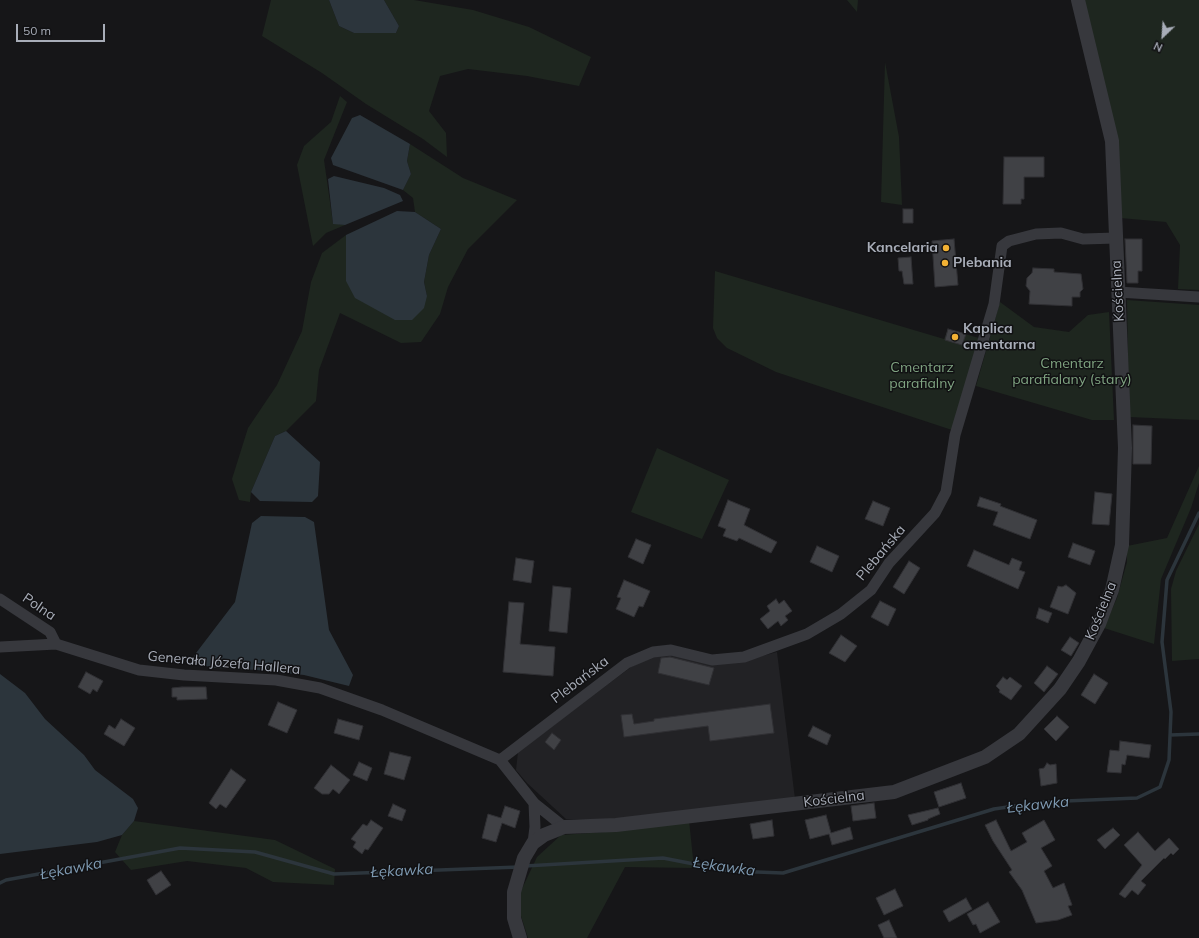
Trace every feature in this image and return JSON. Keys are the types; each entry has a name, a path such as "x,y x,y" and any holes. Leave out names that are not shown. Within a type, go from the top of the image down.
{"street":[{"name":"Kościelna","path":"533,843 544,835 564,827 616,825 894,792 985,757 1019,734 1060,689 1079,661 1099,624 1112,590 1122,545 1125,448 1112,141 1078,0"},
{"name":"Plebańska","path":"500,760 627,663 653,652 671,650 712,660 744,656 807,634 841,614 871,590 889,563 935,513 946,492 955,435 994,304 1002,246 1009,241 1036,234 1061,233 1083,239 1116,238"},
{"path":"1118,292 1199,297"},
{"name":"Polna","path":"0,599 50,632 56,644"},
{"name":"Generała Józefa Hallera","path":"0,647 56,644 139,670 184,676 276,680 320,688 382,710 500,760 534,803 564,827"},
{"path":"520,938 514,918 514,892 524,858 533,843 535,826 534,803"}],"shaded area":[{"path":"329,0 384,0 399,26 396,33 354,33 339,26"},
{"path":"360,115 410,144 407,161 411,174 403,190 333,165 331,158 352,118"},
{"path":"334,176 384,188 400,195 403,201 345,225 333,224 328,179"},
{"path":"397,211 415,212 441,229 429,255 424,282 427,296 424,308 412,320 395,320 355,298 346,281 346,235"},
{"path":"286,431 320,462 318,496 312,502 260,501 251,492 275,436"},
{"path":"261,516 305,517 314,522 329,630 353,675 349,686 304,675 257,670 215,668 197,664 193,657 235,602 252,523"},
{"path":"777,652 795,799 615,820 566,819 527,783 516,770 518,752 631,667 655,655 672,654 747,660"},
{"path":"0,674 25,693 45,719 84,755 95,770 133,799 138,808 134,821 122,835 97,842 0,854"}],"green space":[{"path":"271,0 329,0 339,26 354,33 396,33 399,26 384,0 414,0 473,10 529,27 591,57 579,86 527,76 468,69 440,76 429,111 446,133 447,157 423,139 366,104 322,73 262,36"},
{"path":"847,0 858,0 857,12"},
{"path":"1084,0 1199,0 1199,290 1178,289 1180,245 1166,222 1120,218"},
{"path":"885,62 899,137 902,205 881,202"},
{"path":"340,96 347,102 324,160 333,223 345,225 326,233 313,246 297,165 304,146 331,122"},
{"path":"410,144 463,178 517,200 468,249 448,287 440,314 421,342 401,343 340,313 319,370 316,401 286,431 275,436 251,492 250,502 239,500 232,479 248,428 277,385 302,331 311,282 322,253 346,235 346,281 427,296 424,282 429,255 441,229 415,212 413,198 403,190 411,174 407,161"},
{"name":"Cmentarz parafialny","path":"715,271 944,339 948,329 979,338 952,430 776,372 727,348 717,338 713,328"},
{"path":"1127,300 1199,305 1199,420 1129,417"},
{"name":"Cmentarz parafialany (stary)","path":"1000,302 1034,327 1069,332 1088,315 1109,312 1114,420 1092,420 976,386"},
{"path":"657,448 729,480 702,539 631,512"},
{"path":"1199,466 1199,483 1191,508 1161,579 1154,644 1104,628 1117,598 1127,562 1127,546 1167,538"},
{"path":"1199,524 1199,659 1172,661 1171,589 1176,571"},
{"path":"689,820 694,868 625,867 587,938 528,938 521,916 520,893 537,857 561,835 619,831"},
{"path":"134,821 275,840 335,869 334,885 273,882 246,868 187,861 131,870 115,852 122,835"}],"building":[{"path":"1004,157 1044,157 1044,177 1024,177 1024,199 1021,199 1021,204 1003,204"},
{"path":"903,209 913,209 913,223 903,223"},
{"name":"Plebania","path":"954,239 958,285 935,287 932,241"},
{"path":"1125,239 1142,239 1142,271 1138,271 1138,283 1127,283"},
{"path":"911,257 913,284 904,284 902,271 899,271 898,258"},
{"path":"1033,268 1054,269 1054,272 1081,274 1083,289 1080,292 1080,297 1072,297 1072,306 1029,304 1030,291 1026,286 1027,278 1032,273"},
{"name":"Kaplica cmentarna","path":"948,329 966,334 962,345 945,340"},
{"path":"1133,425 1152,426 1151,464 1133,464"},
{"path":"1095,492 1112,494 1109,525 1092,524"},
{"path":"980,497 1001,504 1000,506 1037,520 1030,539 993,525 998,512 977,506"},
{"path":"728,500 750,509 744,525 777,542 771,553 739,538 737,541 723,536 726,529 718,526"},
{"path":"873,501 890,508 883,526 865,519"},
{"path":"636,539 651,545 643,564 628,557"},
{"path":"1073,543 1095,551 1090,565 1068,557"},
{"path":"817,546 839,556 832,572 810,562"},
{"path":"974,550 1009,565 1012,558 1022,562 1019,570 1025,572 1018,589 967,566"},
{"path":"516,558 534,561 531,583 513,580"},
{"path":"909,561 920,568 904,594 893,587"},
{"path":"624,580 650,591 643,607 639,606 634,617 616,609 621,598 617,597"},
{"path":"1066,585 1076,593 1068,614 1050,607 1058,586 1062,587"},
{"path":"553,586 571,588 567,633 549,631"},
{"path":"776,599 779,604 784,600 792,611 785,616 788,620 781,626 778,621 768,629 760,619 770,611 767,606"},
{"path":"880,601 896,609 888,626 871,617"},
{"path":"509,602 524,603 520,644 555,647 553,676 503,672"},
{"path":"1039,608 1052,613 1048,623 1036,618"},
{"path":"841,635 857,646 845,662 829,653"},
{"path":"1070,637 1079,643 1071,656 1061,650"},
{"path":"670,657 714,668 709,685 658,673 661,658"},
{"path":"1047,666 1058,674 1044,692 1034,683"},
{"path":"86,672 103,681 97,692 93,689 90,694 78,687"},
{"path":"1094,674 1108,683 1095,704 1081,695"},
{"path":"1003,677 1007,680 1010,677 1022,686 1011,700 999,692 1000,690 996,686"},
{"path":"206,687 207,699 177,700 177,697 172,697 172,688"},
{"path":"278,702 297,710 287,733 268,725"},
{"path":"770,704 774,733 710,741 708,726 624,737 621,715 632,714 634,724 654,721 654,719"},
{"path":"1057,716 1069,727 1056,741 1044,729"},
{"path":"121,719 135,728 124,746 104,734 109,725 115,729"},
{"path":"338,719 363,726 359,740 334,733"},
{"path":"813,726 831,735 827,745 808,736"},
{"path":"552,733 561,740 554,750 545,742"},
{"path":"1120,741 1151,745 1149,758 1127,755 1125,765 1122,764 1121,773 1107,772 1110,750 1119,751"},
{"path":"390,752 411,757 404,780 384,774"},
{"path":"359,762 372,768 367,781 353,775"},
{"path":"1047,763 1050,765 1056,764 1057,783 1041,786 1039,769 1044,768"},
{"path":"331,765 350,780 339,794 333,789 329,794 322,794 314,788"},
{"path":"231,769 246,780 226,808 220,804 216,809 209,803"},
{"path":"961,783 966,798 939,807 934,792"},
{"path":"874,803 876,818 853,821 851,806"},
{"path":"393,804 406,810 402,821 388,816"},
{"path":"505,806 520,811 515,828 502,823 496,842 482,838 488,814 501,818"},
{"path":"938,808 940,814 912,825 908,815"},
{"path":"826,815 831,833 850,827 853,839 832,845 829,834 810,839 805,820"},
{"path":"371,820 383,828 368,850 365,849 362,854 353,847 356,842 351,839 363,824 367,826"},
{"path":"772,820 774,836 753,839 750,824"},
{"path":"996,820 1011,851 1027,842 1022,833 1044,820 1055,840 1041,848 1052,866 1044,871 1053,888 1064,883 1072,905 1068,906 1072,915 1058,920 1036,923 1022,890 1009,872 1012,870 993,841 985,825"},
{"path":"1113,828 1120,835 1105,849 1097,840"},
{"path":"1138,832 1155,851 1169,838 1179,849 1173,855 1171,853 1165,859 1164,858 1141,881 1146,885 1138,895 1132,890 1125,898 1119,894 1142,865 1124,845"},
{"path":"161,871 171,885 156,895 147,880"},
{"path":"895,889 903,906 884,915 876,898"},
{"path":"966,898 972,909 949,922 943,911"},
{"path":"988,902 1000,922 980,933 976,924 973,925 967,914"},
{"path":"889,920 897,938 884,938 878,925"}],"waterway":[{"name":"Łękawka","path":"525,866 663,858 730,871 783,873 994,809 1042,802 1137,798 1160,787 1169,760 1171,712 1162,642 1167,580 1199,513"},
{"path":"1170,735 1199,734"},
{"name":"Łękawka","path":"0,883 6,880 180,848 255,852 334,874 519,867"}],"place":[{"name":"Kancelaria","path":"946,248"},
{"name":"Plebania","path":"945,263"},
{"name":"Kaplica cmentarna","path":"955,337"}]}
